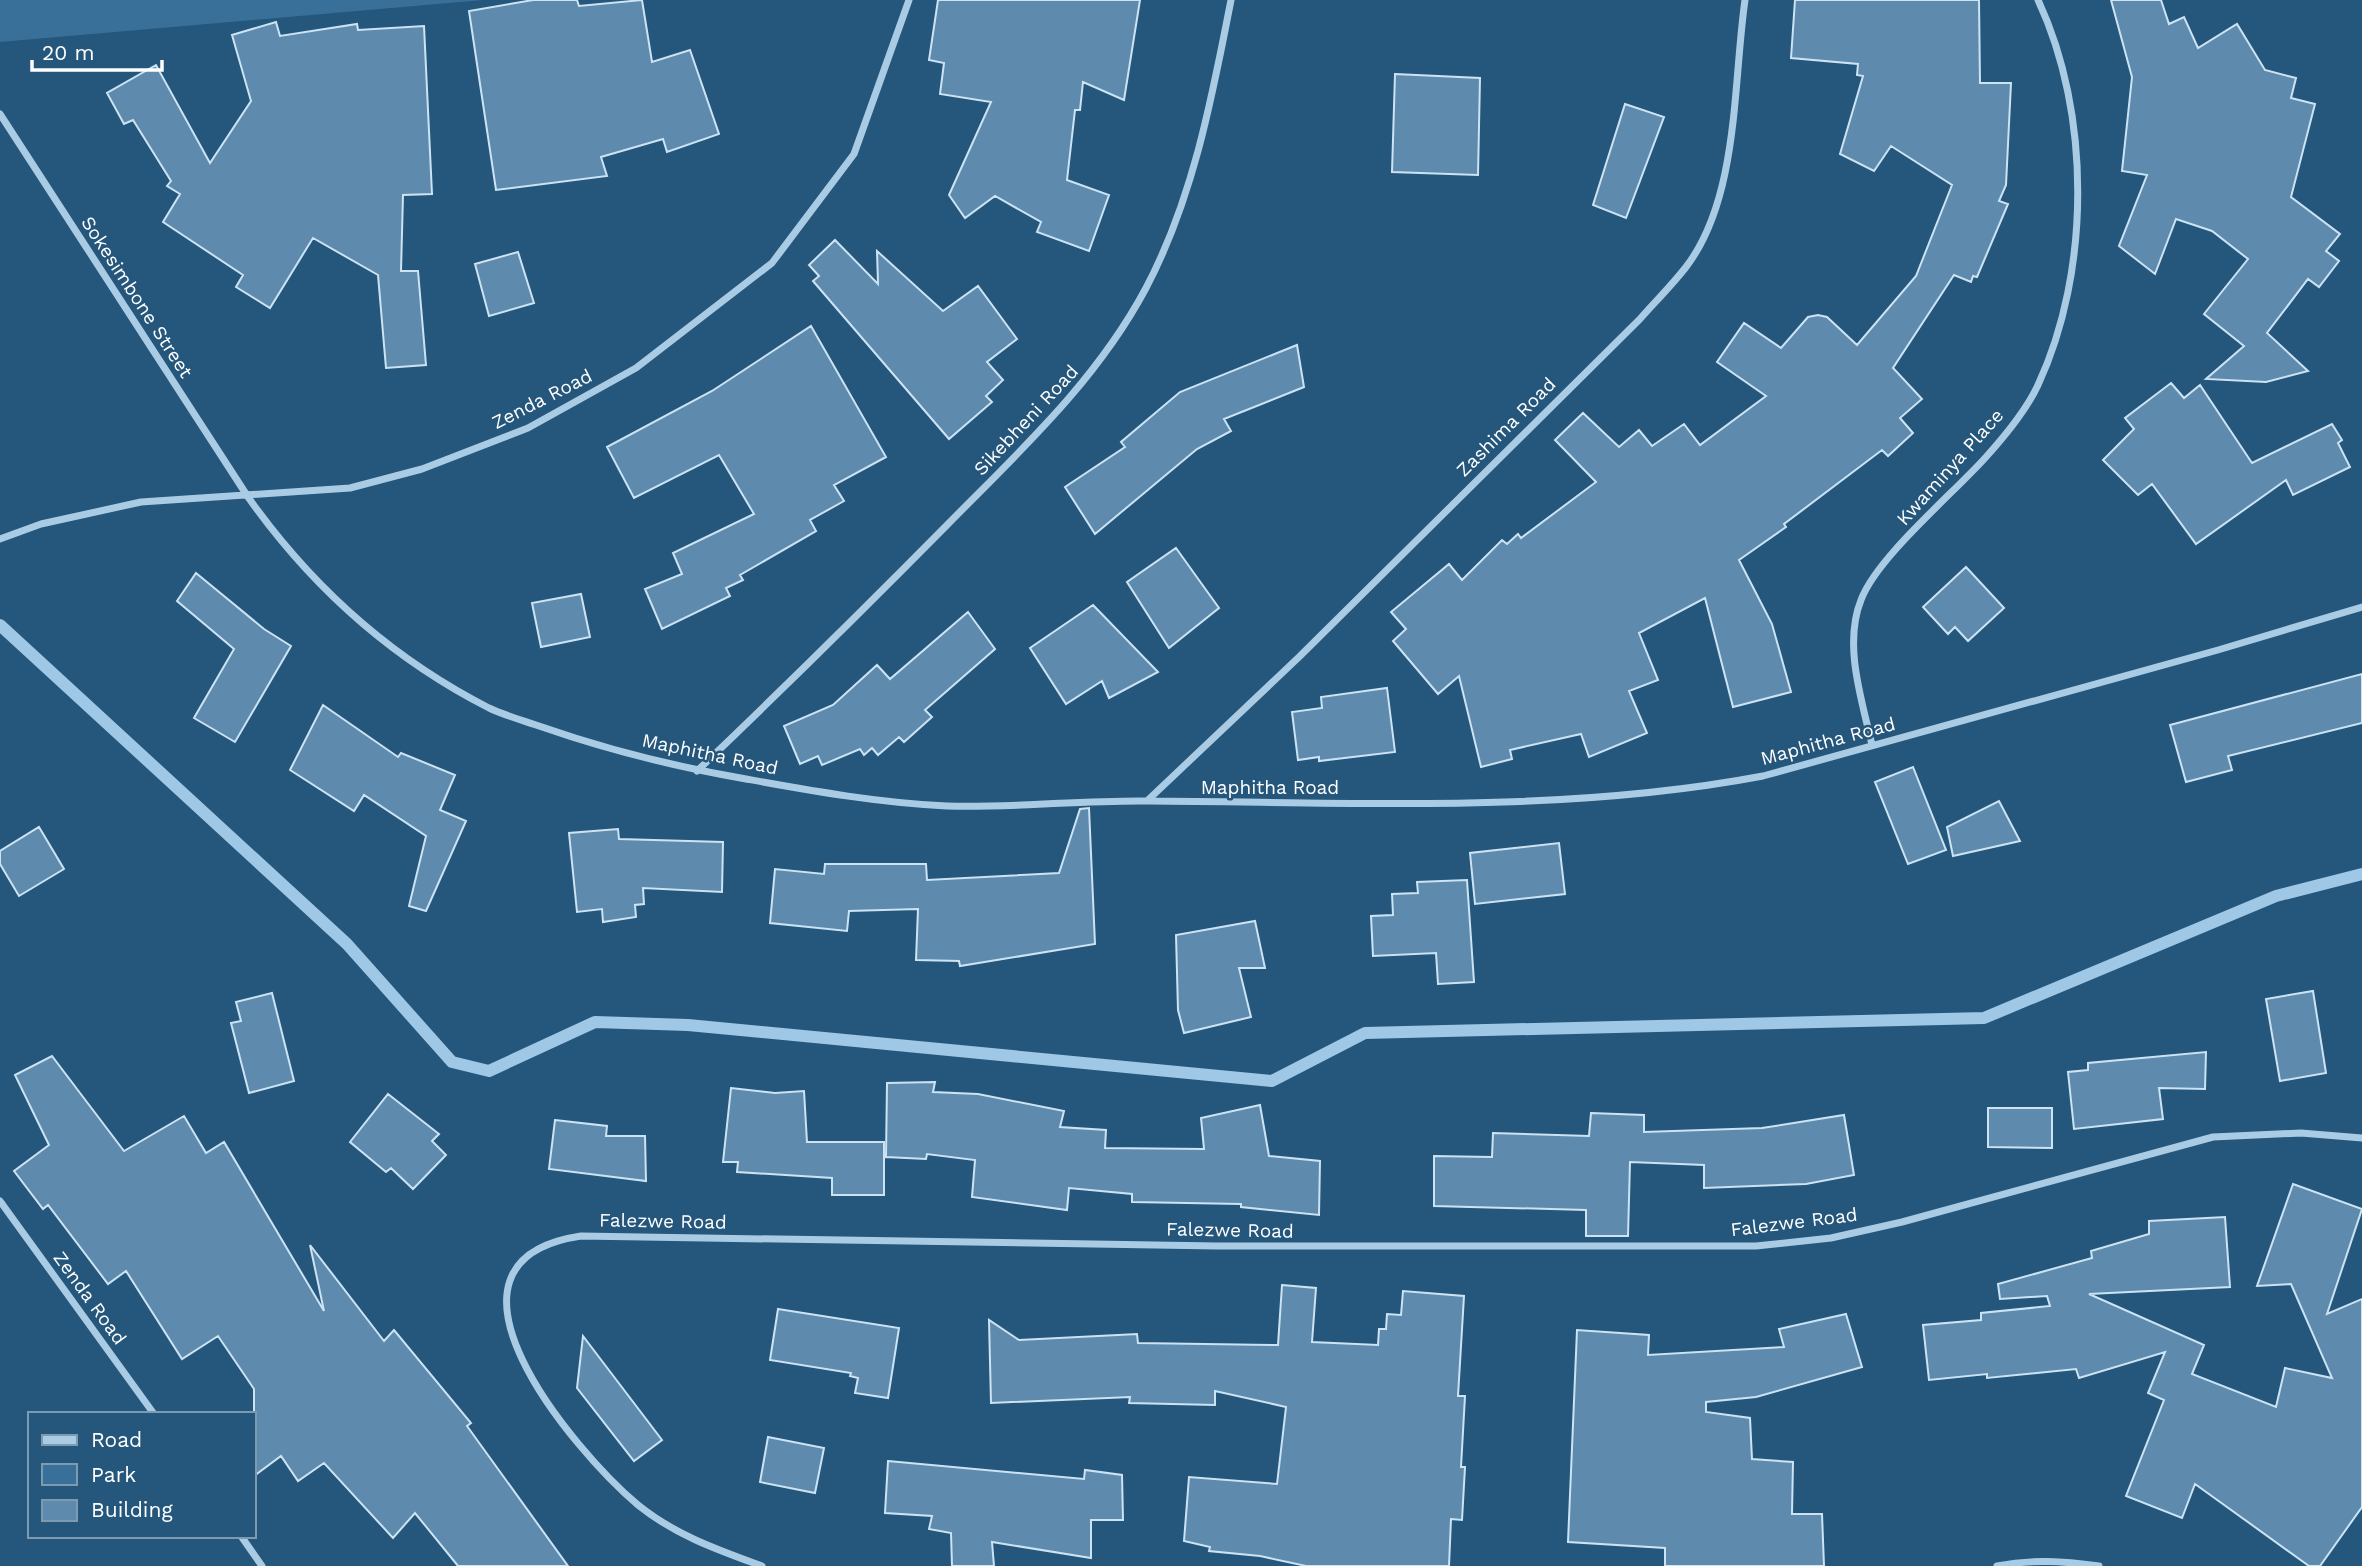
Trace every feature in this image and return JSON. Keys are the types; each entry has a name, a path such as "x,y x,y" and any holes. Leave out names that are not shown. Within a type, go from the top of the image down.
{"street":[{"name":"Zenda Road","path":"0,539 41,524 141,502 248,497 350,488 422,469 528,428 635,368 772,263 846,165 854,154 909,0"},
{"name":"Sikebheni Road","path":"697,771 813,661 1044,428 1098,365 1146,287 1177,215 1208,119 1231,0"},
{"name":"Zashima Road","path":"1148,800 1299,657 1640,319 1688,265 1712,221 1721,187 1731,131 1745,0"},
{"name":"Kwaminya Place","path":"1872,745 1856,671 1855,634 1861,600 1881,566 1955,492 2004,436 2037,388 2056,344 2073,279 2077,172 2074,122 2066,74 2038,0"},
{"name":"Sokesimbone Street","path":"0,114 248,497"},
{"name":"Maphitha Road","path":"248,497 281,543 321,589 422,670 492,710 576,739 697,771 853,798 949,806 1148,800 1270,804 1615,798 1691,790 1763,776 2218,650 2362,607"},
{"name":"Falezwe Road","path":"762,1566 673,1530 640,1506 609,1479 543,1394 513,1341 506,1316 505,1295 510,1279 540,1248 560,1239 581,1236 1231,1246 1756,1246 1831,1238 1902,1222 2213,1138 2301,1133 2362,1138"},
{"name":"Zenda Road","path":"0,1201 153,1412"},
{"path":"242,1538 261,1566"},
{"path":"1997,1566 2027,1560 2062,1560 2099,1566"}],"green space":[{"path":"0,0 483,0 0,42"}],"building":[{"path":"533,0 577,0 579,6 642,0 652,62 690,50 719,134 667,152 663,139 601,157 607,176 496,190 469,11"},
{"path":"938,0 1140,0 1124,100 1083,82 1080,110 1075,110 1067,180 1109,195 1089,251 1037,232 1041,222 995,196 965,218 949,195 991,102 940,94 944,63 929,60"},
{"path":"1795,0 1979,0 1980,83 2011,83 2006,185 1999,201 2008,204 1977,277 1973,276 1971,282 1954,275 1893,368 1922,399 1900,418 1913,433 1888,456 1882,450 1784,524 1786,527 1739,560 1772,624 1791,692 1733,707 1705,598 1639,633 1658,680 1629,691 1647,733 1589,757 1581,734 1510,750 1512,759 1481,767 1459,676 1438,694 1393,641 1406,629 1391,612 1449,564 1462,580 1502,540 1507,544 1518,534 1521,538 1596,482 1555,440 1583,413 1619,447 1639,430 1652,446 1684,424 1700,445 1766,396 1717,362 1744,323 1781,348 1808,317 1818,315 1827,317 1857,345 1916,276 1952,185 1891,146 1874,171 1840,154 1863,76 1857,75 1858,64 1791,58"},
{"path":"2111,0 2161,0 2169,24 2184,17 2198,48 2237,24 2265,70 2296,78 2291,98 2315,104 2291,197 2340,234 2326,251 2339,261 2319,287 2308,279 2267,333 2308,371 2266,382 2206,379 2244,346 2204,314 2248,259 2212,231 2176,219 2155,274 2119,246 2147,175 2122,171 2132,77"},
{"path":"276,22 280,36 357,24 358,30 424,26 432,194 403,195 401,271 418,271 426,365 386,368 378,275 313,238 270,308 236,287 243,275 163,222 180,194 167,186 171,181 133,120 124,124 107,93 156,65 210,163 251,101 232,35"},
{"path":"1395,74 1480,78 1478,175 1392,172"},
{"path":"1625,104 1664,117 1626,218 1593,205"},
{"path":"835,240 878,284 877,251 943,311 978,286 1017,339 987,362 1003,380 986,396 992,402 949,439 813,281 819,276 809,265"},
{"path":"518,252 534,303 489,316 475,264"},
{"path":"811,326 886,457 834,485 844,501 810,520 816,531 740,575 743,580 726,588 730,596 662,629 645,589 682,574 673,553 754,514 719,455 634,498 607,447 712,391"},
{"path":"1297,345 1304,387 1224,419 1231,431 1197,449 1095,534 1065,487 1125,447 1121,442 1180,392"},
{"path":"2171,383 2184,398 2200,385 2252,463 2332,424 2342,440 2338,443 2350,467 2293,495 2286,480 2196,544 2152,484 2138,495 2103,460 2134,429 2125,418"},
{"path":"1176,548 1219,608 1169,648 1127,582"},
{"path":"1966,567 2004,608 1968,641 1955,627 1948,634 1923,607"},
{"path":"196,573 264,629 291,646 235,742 194,718 234,649 177,601"},
{"path":"581,594 590,637 541,647 532,603"},
{"path":"1093,605 1158,672 1109,698 1102,681 1066,704 1030,648"},
{"path":"968,612 995,649 925,710 932,717 904,742 899,737 878,755 872,748 864,755 860,749 822,765 818,756 800,764 784,726 833,705 877,665 890,679"},
{"path":"2362,674 2362,723 2228,756 2232,770 2186,782 2170,725"},
{"path":"1387,688 1395,752 1319,761 1319,757 1298,760 1292,712 1322,708 1321,697"},
{"path":"323,705 398,757 401,753 455,775 440,810 466,821 426,911 409,906 426,836 364,795 354,811 290,770"},
{"path":"1913,767 1946,850 1908,864 1875,782"},
{"path":"1999,801 2020,841 1953,856 1947,827"},
{"path":"1089,808 1095,944 960,966 959,961 916,960 918,909 849,911 847,931 770,923 775,869 824,874 825,864 926,864 927,880 1059,873 1080,809"},
{"path":"39,827 64,869 19,896 0,864 0,851"},
{"path":"618,829 619,839 723,842 722,892 643,888 644,904 635,905 636,917 603,922 602,909 577,912 569,833"},
{"path":"1559,843 1565,894 1475,904 1470,853"},
{"path":"1467,880 1474,982 1438,984 1436,953 1373,956 1371,916 1393,915 1392,894 1418,893 1417,882"},
{"path":"1255,921 1265,968 1239,968 1251,1017 1184,1033 1178,1010 1176,935"},
{"path":"2313,991 2326,1073 2280,1081 2266,999"},
{"path":"272,993 294,1081 249,1093 231,1023 241,1021 236,1002"},
{"path":"2206,1052 2205,1089 2159,1088 2163,1119 2074,1129 2068,1072 2088,1070 2088,1063"},
{"path":"52,1056 124,1151 184,1116 206,1153 224,1142 324,1311 310,1245 384,1341 394,1330 471,1423 467,1426 568,1566 458,1566 415,1513 393,1538 324,1463 298,1481 281,1456 256,1475 254,1389 218,1336 182,1359 126,1271 108,1284 48,1205 43,1209 14,1171 49,1145 15,1075"},
{"path":"935,1082 933,1092 978,1094 1064,1111 1060,1127 1106,1130 1105,1148 1204,1149 1201,1118 1260,1105 1269,1156 1320,1161 1319,1215 1241,1207 1241,1204 1132,1202 1132,1194 1069,1188 1067,1210 972,1197 975,1160 927,1154 926,1159 886,1157 887,1083"},
{"path":"731,1088 775,1093 804,1091 807,1142 884,1142 884,1195 832,1195 832,1178 737,1172 738,1162 723,1162"},
{"path":"388,1094 439,1134 432,1141 446,1155 413,1189 391,1168 386,1172 350,1142"},
{"path":"1988,1108 2052,1108 2052,1148 1988,1147"},
{"path":"1591,1113 1644,1115 1644,1132 1762,1128 1844,1115 1854,1175 1806,1184 1704,1188 1704,1165 1630,1162 1628,1236 1586,1236 1586,1210 1434,1206 1434,1156 1492,1157 1493,1133 1589,1136"},
{"path":"555,1120 607,1126 606,1136 645,1136 646,1181 549,1169"},
{"path":"2293,1184 2362,1209 2327,1314 2362,1299 2362,1507 2320,1566 2309,1566 2195,1484 2182,1518 2126,1496 2164,1400 2148,1393 2165,1352 2079,1378 2076,1369 1987,1378 1987,1374 1929,1380 1923,1325 1981,1320 1981,1313 2050,1306 2047,1296 2000,1299 1998,1284 2092,1258 2091,1251 2149,1234 2149,1221 2225,1217 2230,1287 2089,1294 2204,1345 2192,1374 2276,1407 2285,1368 2332,1378 2291,1284 2257,1286"},
{"path":"1282,1285 1316,1288 1312,1342 1378,1345 1379,1329 1386,1329 1387,1314 1401,1315 1403,1291 1464,1296 1458,1396 1465,1396 1461,1467 1465,1467 1462,1520 1451,1519 1449,1566 1306,1566 1260,1556 1209,1551 1210,1547 1184,1541 1189,1477 1277,1484 1286,1407 1215,1391 1215,1405 1129,1403 1130,1397 991,1403 989,1320 1019,1340 1137,1334 1138,1343 1278,1345"},
{"path":"778,1309 899,1328 888,1398 855,1393 858,1378 850,1376 851,1373 770,1360"},
{"path":"1846,1314 1862,1367 1756,1397 1706,1402 1706,1412 1750,1418 1752,1459 1793,1462 1792,1514 1822,1514 1824,1566 1665,1566 1665,1548 1568,1542 1577,1330 1649,1335 1648,1355 1784,1347 1779,1329"},
{"path":"583,1336 662,1440 634,1461 577,1388"},
{"path":"768,1437 824,1448 815,1493 760,1482"},
{"path":"888,1461 1084,1479 1085,1470 1122,1475 1123,1520 1091,1520 1091,1558 992,1542 994,1566 952,1566 951,1533 929,1529 932,1516 885,1513"}],"waterway":[{"path":"0,625 347,944 452,1062 489,1071 595,1022 688,1025 1272,1081 1365,1033 1984,1018 2276,896 2362,874"}]}
